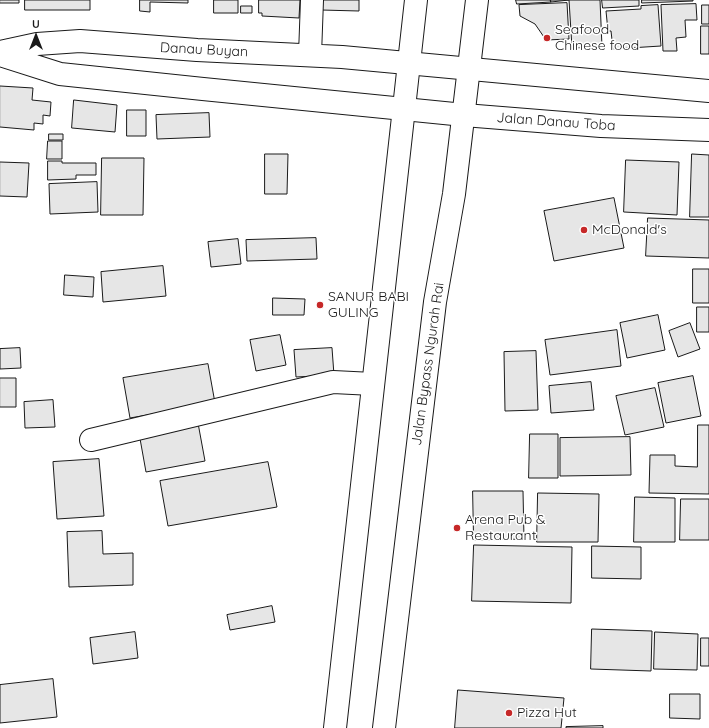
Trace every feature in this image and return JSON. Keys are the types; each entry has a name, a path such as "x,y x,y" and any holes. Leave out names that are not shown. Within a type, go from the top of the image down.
{"main road":[{"path":"310,55 312,0"},
{"path":"335,728 416,0"},
{"name":"Jalan Bypass Ngurah Rai","path":"384,728 435,302 452,209 477,0"},
{"name":"Danau Buyan","path":"0,52 37,44 80,41 310,55 410,63"},
{"path":"0,55 60,74 404,108"},
{"path":"410,63 709,91"},
{"name":"Jalan Danau Toba","path":"404,108 464,115 602,126 709,130"},
{"path":"91,440 333,382 373,384"}],"building":[{"path":"0,0 19,0 19,3 0,3"},
{"path":"25,0 90,0 90,10 25,10"},
{"path":"140,0 188,0 188,3 150,2 150,12 140,11"},
{"path":"214,0 238,0 238,13 214,13"},
{"path":"259,0 300,0 299,18 262,16 262,13 259,13"},
{"path":"322,0 359,0 359,11 321,10"},
{"path":"516,0 550,0 551,2 517,4"},
{"path":"551,0 569,0 551,2"},
{"path":"569,0 600,0 602,47 572,48"},
{"path":"602,0 639,0 639,6 603,8"},
{"path":"642,0 693,0 693,1 642,3"},
{"path":"567,3 569,39 546,40 535,24 520,16 519,5"},
{"path":"696,4 697,20 685,20 686,37 676,38 677,51 663,51 661,5"},
{"path":"658,5 661,46 613,49 611,31 608,31 606,11 641,9 641,6"},
{"path":"702,5 709,5 709,24 702,24"},
{"path":"241,6 252,6 252,13 241,13"},
{"path":"701,26 709,26 709,54 701,54"},
{"path":"0,86 33,88 32,100 51,102 50,116 43,115 43,124 34,123 34,130 0,127"},
{"path":"74,100 117,105 115,132 72,128"},
{"path":"127,110 146,110 146,136 127,136"},
{"path":"209,113 210,137 157,139 156,115"},
{"path":"49,134 63,134 63,140 49,140"},
{"path":"48,141 62,141 62,159 47,159"},
{"path":"265,154 288,154 287,194 265,194"},
{"path":"692,154 709,155 709,217 690,217"},
{"path":"102,158 144,158 143,215 101,215"},
{"path":"626,160 679,162 677,215 624,212"},
{"path":"48,161 62,161 62,163 96,163 96,175 76,175 76,179 48,180"},
{"path":"0,162 29,163 27,197 0,196"},
{"path":"97,182 98,212 50,214 49,184"},
{"name":"McDonald's","path":"614,198 624,248 554,261 544,211"},
{"path":"648,218 709,220 709,258 646,256"},
{"path":"316,238 317,259 247,261 246,240"},
{"path":"238,239 241,264 211,267 208,242"},
{"path":"163,266 166,296 103,302 101,272"},
{"path":"693,269 709,269 709,303 693,303"},
{"path":"65,275 94,277 93,297 64,295"},
{"path":"273,298 305,299 304,315 273,315"},
{"path":"697,307 709,307 709,332 697,332"},
{"path":"658,315 665,350 627,358 620,323"},
{"path":"690,323 700,349 678,357 669,331"},
{"path":"617,330 621,366 550,375 545,340"},
{"path":"280,335 286,365 256,371 250,340"},
{"path":"20,348 21,368 0,369 0,349"},
{"path":"332,348 334,375 296,377 294,350"},
{"path":"536,351 538,410 505,411 504,352"},
{"path":"208,364 215,403 130,418 123,378"},
{"path":"693,376 701,416 666,423 658,383"},
{"path":"0,378 16,378 16,407 0,407"},
{"path":"591,382 594,410 551,413 549,386"},
{"path":"655,388 664,427 625,435 616,396"},
{"path":"53,400 55,427 25,428 24,402"},
{"path":"198,423 205,461 146,472 139,433"},
{"path":"698,425 709,425 709,494 649,493 650,455 675,455 675,466 697,467"},
{"path":"530,434 558,434 558,478 529,478"},
{"path":"630,437 631,475 560,476 560,438"},
{"path":"99,459 104,516 57,519 53,462"},
{"path":"268,462 277,507 168,526 160,481"},
{"path":"473,491 523,491 524,539 474,540"},
{"path":"538,493 599,494 598,542 537,542"},
{"path":"635,497 675,498 675,542 634,542"},
{"path":"681,499 709,499 709,540 680,540"},
{"path":"102,531 103,554 133,553 133,585 69,587 67,532"},
{"path":"474,545 572,547 571,603 472,601"},
{"path":"592,546 641,547 641,579 592,578"},
{"path":"272,606 275,622 230,630 227,615"},
{"path":"592,629 652,631 651,671 591,669"},
{"path":"135,632 138,658 93,664 90,638"},
{"path":"655,632 698,634 697,670 654,669"},
{"path":"701,638 709,638 709,666 701,666"},
{"path":"53,679 57,717 0,723 0,685"},
{"name":"Pizza Hut","path":"458,690 564,698 561,728 455,728"},
{"path":"670,694 700,694 700,719 670,718"},
{"path":"603,726 603,728 566,728 566,727"}],"place":[{"name":"Seafood Chinese food","path":"547,38"},
{"name":"McDonald's","path":"584,230"},
{"name":"SANUR BABI GULING","path":"320,305"},
{"name":"Arena Pub & Restaurant","path":"457,528"},
{"name":"Pizza Hut","path":"509,713"}]}
